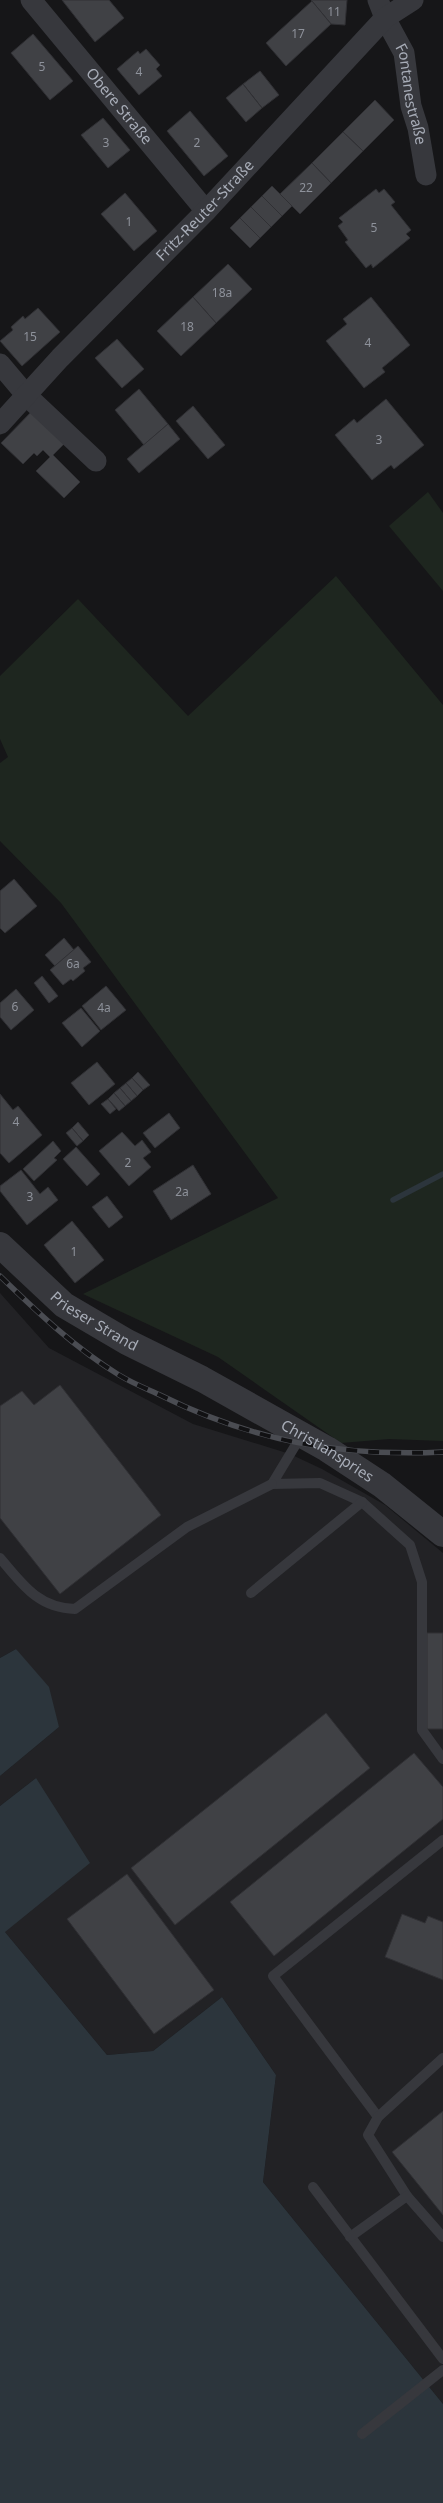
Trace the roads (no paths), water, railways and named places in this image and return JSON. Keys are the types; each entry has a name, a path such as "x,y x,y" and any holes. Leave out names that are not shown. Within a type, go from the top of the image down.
{"street":[{"name":"Obere Straße","path":"31,0 206,211"},
{"name":"Fritz-Reuter-Straße","path":"0,424 60,358 206,211 381,9 414,0"},
{"name":"Fontanestraße","path":"381,9 404,53 411,106 418,128 426,175"},
{"path":"0,364 27,396 96,461"},
{"name":"Prieser Strand","path":"0,1245 41,1286 64,1305 126,1342 202,1379"},
{"name":"Christianspries","path":"202,1379 302,1435 382,1485 443,1534"}],"lane":[{"path":"272,1484 302,1435"},
{"path":"0,1558 28,1591 57,1609 75,1609 187,1527 272,1484 320,1483 362,1502 410,1545 422,1582 422,1730 443,1759"},
{"path":"250,1593 362,1502"},
{"path":"378,2117 273,1976 443,1840"},
{"path":"443,2058 378,2117 368,2135 408,2196 443,2238"},
{"path":"313,2187 443,2359"},
{"path":"350,2237 408,2196"},
{"path":"362,2434 443,2370"}],"waterway":[{"path":"393,1200 443,1174"}],"railway":[{"path":"0,1276 57,1329 87,1353 129,1381 195,1411 263,1435 298,1443 368,1452 443,1452"}]}
